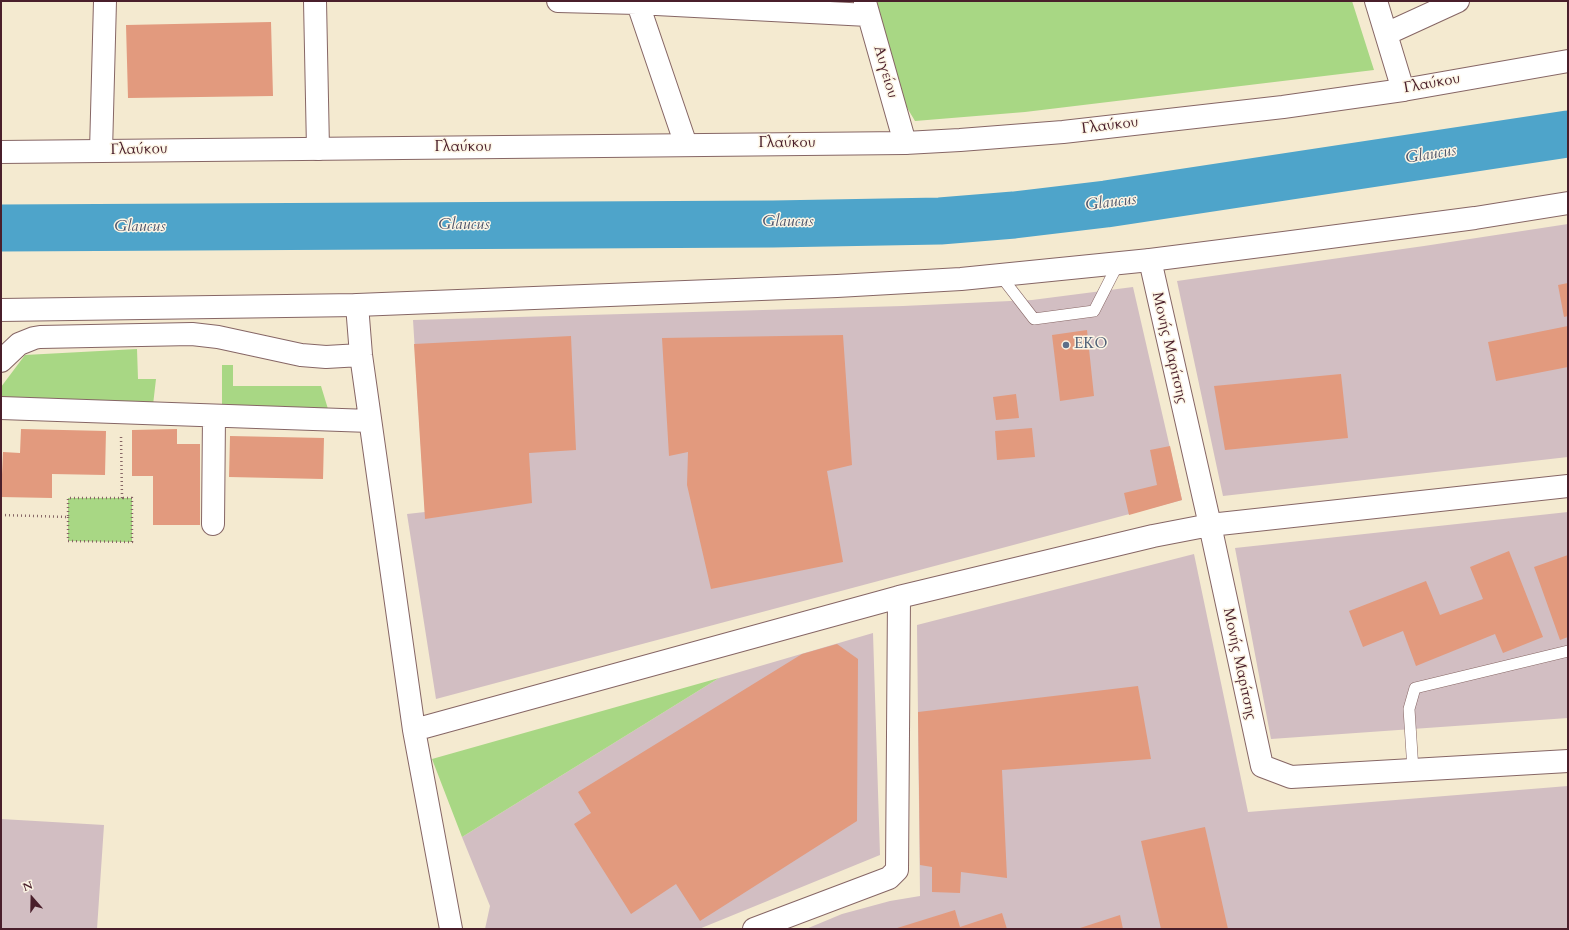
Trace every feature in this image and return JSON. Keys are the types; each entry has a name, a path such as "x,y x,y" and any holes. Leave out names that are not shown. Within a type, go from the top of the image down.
{"street":[{"path":"101,151 105,1"},
{"path":"315,1 318,149"},
{"path":"558,1 866,8"},
{"path":"1376,1 1402,90"},
{"path":"1386,34 1458,1"},
{"path":"637,2 686,145"},
{"name":"Αυγείου","path":"866,8 905,143"},
{"name":"Γλαύκου","path":"1,152 905,143 1063,132 1276,108 1402,90 1568,60"},
{"path":"1,310 357,305 837,286 961,279 1150,260 1460,220 1568,203"},
{"name":"Μονής Μαρίτσης","path":"1150,260 1210,525 1262,766 1291,777 1568,761"},
{"path":"357,305 361,354 414,730 451,929"},
{"path":"1,361 11,350 26,340 34,338 192,334 218,337 301,355 326,357 361,354"},
{"path":"1,408 370,421"},
{"path":"213,524 214,416"},
{"path":"414,730 899,597 1153,536 1210,525 1568,486"},
{"path":"754,929 889,878 897,870 899,597"}],"lane":[{"path":"1000,275 1034,319 1094,311 1118,264"},
{"path":"1413,770 1409,709 1415,688 1568,650"}],"path":[{"path":"121,413 122,498"},
{"path":"68,498 132,498 132,542 68,541 68,517 68,498"},
{"path":"1,515 68,517"}],"shaded area":[{"path":"1568,224 1568,457 1223,496 1177,281"},
{"path":"1133,287 1182,500 436,699 407,514 425,512 413,320 903,306 1032,300"},
{"path":"1568,512 1568,718 1271,739 1235,548"},
{"path":"1194,554 1248,812 1568,786 1568,929 806,929 842,914 890,901 920,896 917,625"},
{"path":"873,633 880,855 699,929 485,929 490,906 462,837 719,678"},
{"path":"1,819 104,825 97,929 1,929"}],"green space":[{"path":"876,1 1352,1 1374,70 1025,112 915,121 906,106"},
{"path":"137,349 138,379 156,379 153,405 1,398 1,387 25,355"},
{"path":"222,365 233,365 233,386 321,386 328,409 222,409"},
{"path":"68,498 132,498 132,542 68,541"},
{"path":"719,678 462,837 432,759"}],"building":[{"path":"271,22 273,96 128,98 126,25"},
{"path":"1568,283 1568,316 1564,317 1558,285"},
{"path":"1568,326 1568,367 1496,381 1488,342"},
{"path":"1087,330 1094,396 1060,401 1052,335"},
{"path":"843,335 852,465 827,471 843,562 711,589 687,485 688,452 669,456 662,338"},
{"path":"571,336 576,450 529,453 532,503 425,519 414,344"},
{"path":"1341,374 1348,438 1225,450 1214,386"},
{"path":"1016,394 1019,418 996,420 993,397"},
{"path":"1032,428 1035,457 997,460 995,431"},
{"path":"21,429 106,431 105,475 52,474 52,498 1,497 3,452 20,453"},
{"path":"177,429 177,444 200,444 200,525 153,525 153,476 132,476 132,430"},
{"path":"230,436 324,438 323,479 229,477"},
{"path":"1170,446 1182,500 1129,515 1124,493 1157,485 1150,450"},
{"path":"1509,551 1543,637 1503,653 1495,634 1416,666 1403,631 1363,647 1349,611 1426,581 1440,615 1483,599 1470,567"},
{"path":"1568,555 1568,637 1560,640 1534,567"},
{"path":"837,644 858,659 857,821 700,921 676,884 631,914 574,824 591,813 578,792 802,654"},
{"path":"1138,686 1151,759 1002,770 1007,878 961,872 960,893 932,892 932,867 920,865 918,712"},
{"path":"1205,827 1228,929 1161,929 1141,841"},
{"path":"955,910 960,927 1002,913 1007,929 894,929"},
{"path":"1120,915 1123,929 1077,929"}],"waterway":[{"name":"Glaucus","path":"1,228 773,224 940,221 1014,215 1106,204 1568,134"}],"place":[{"name":"EKO","path":"1066,345"}]}
